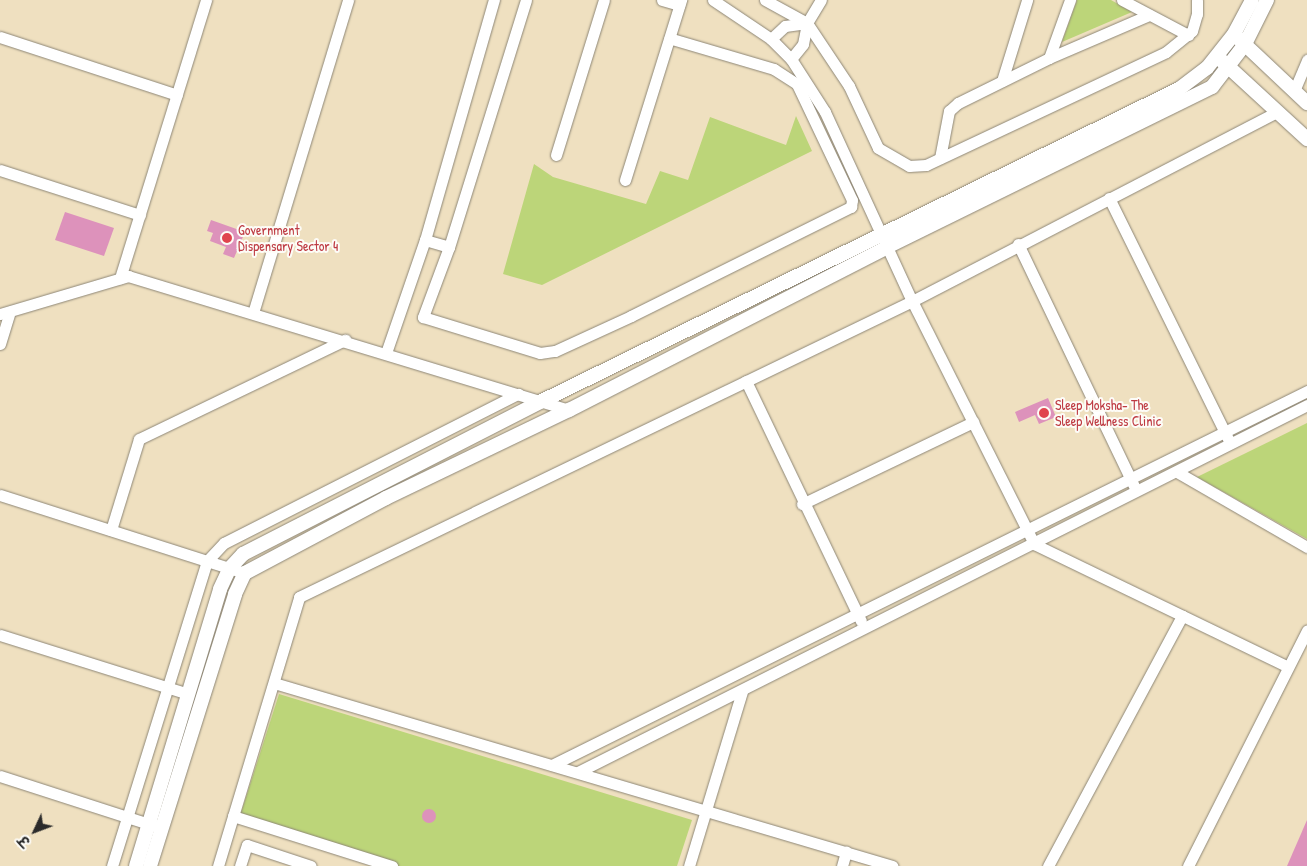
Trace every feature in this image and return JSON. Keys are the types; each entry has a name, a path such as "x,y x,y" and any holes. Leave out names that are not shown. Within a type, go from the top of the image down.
{"street":[{"path":"120,278 206,0"},
{"path":"253,313 348,0"},
{"path":"386,353 425,240 494,0"},
{"path":"526,0 449,247 423,317 548,354 851,207 852,200 797,84 774,69 669,38"},
{"path":"556,155 604,0"},
{"path":"625,180 680,3 662,0"},
{"path":"713,0 771,38 791,59 825,112 912,301 1034,544 1288,667"},
{"path":"765,0 807,23 849,86 878,148 909,166 926,165 1166,52 1188,35 1197,14 1197,0"},
{"path":"791,59 803,44 807,23 821,0"},
{"path":"1002,81 1027,0"},
{"path":"1049,58 1070,0"},
{"path":"1122,0 1188,35"},
{"path":"150,866 235,594 245,574 386,498 569,410 884,241 1179,89 1207,68 1217,56 1234,34 1252,0"},
{"path":"136,866 188,694 230,568 243,554 542,401 884,241 1173,109 1212,87 1244,44 1266,1"},
{"path":"940,158 949,111 958,103 1049,58 1149,15"},
{"path":"771,38 786,26 807,23"},
{"path":"1234,34 1307,103"},
{"path":"0,37 177,95"},
{"path":"1217,56 1307,139"},
{"path":"1294,91 1307,60"},
{"path":"218,866 299,597 912,301 1018,244 1278,112"},
{"path":"0,170 140,215"},
{"path":"1109,198 1231,445"},
{"path":"425,240 449,247"},
{"path":"1018,244 1136,492"},
{"path":"0,344 5,313 128,276 345,340 569,410"},
{"path":"111,530 139,439 345,340"},
{"path":"746,381 802,504 865,629"},
{"path":"552,765 1028,531 1307,391"},
{"path":"112,866 207,561 224,543 518,394"},
{"path":"578,772 742,692 1307,406"},
{"path":"802,504 973,422"},
{"path":"1177,472 1307,546"},
{"path":"0,495 245,574"},
{"path":"1048,866 1182,616"},
{"path":"1188,866 1307,630"},
{"path":"0,635 188,694"},
{"path":"274,683 892,866"},
{"path":"689,866 742,692"},
{"path":"0,776 162,828"},
{"path":"233,816 377,863 392,866"},
{"path":"240,866 247,845 311,866"},
{"path":"842,866 846,852"}],"green space":[{"path":"1077,0 1111,0 1132,12 1062,42"},
{"path":"796,116 812,151 542,285 503,274 534,164 553,177 646,204 660,171 688,180 710,117 786,145"},
{"path":"1307,423 1307,539 1197,477"},
{"path":"279,694 692,820 677,866 375,866 238,822"}],"building":[{"path":"65,212 114,228 104,256 55,240"},
{"path":"211,220 245,232 234,258 223,254 226,247 210,241 213,233 207,231"},
{"path":"1048,398 1056,417 1039,424 1035,415 1019,422 1015,412"},
{"path":"429,809 434,811 436,816 434,821 429,823 424,821 422,816 424,811"},
{"path":"1307,820 1307,866 1287,866"}],"place":[{"name":"Government Dispensary Sector 4","path":"227,238"},
{"name":"Sleep Moksha- The Sleep Wellness Clinic","path":"1044,413"}]}
